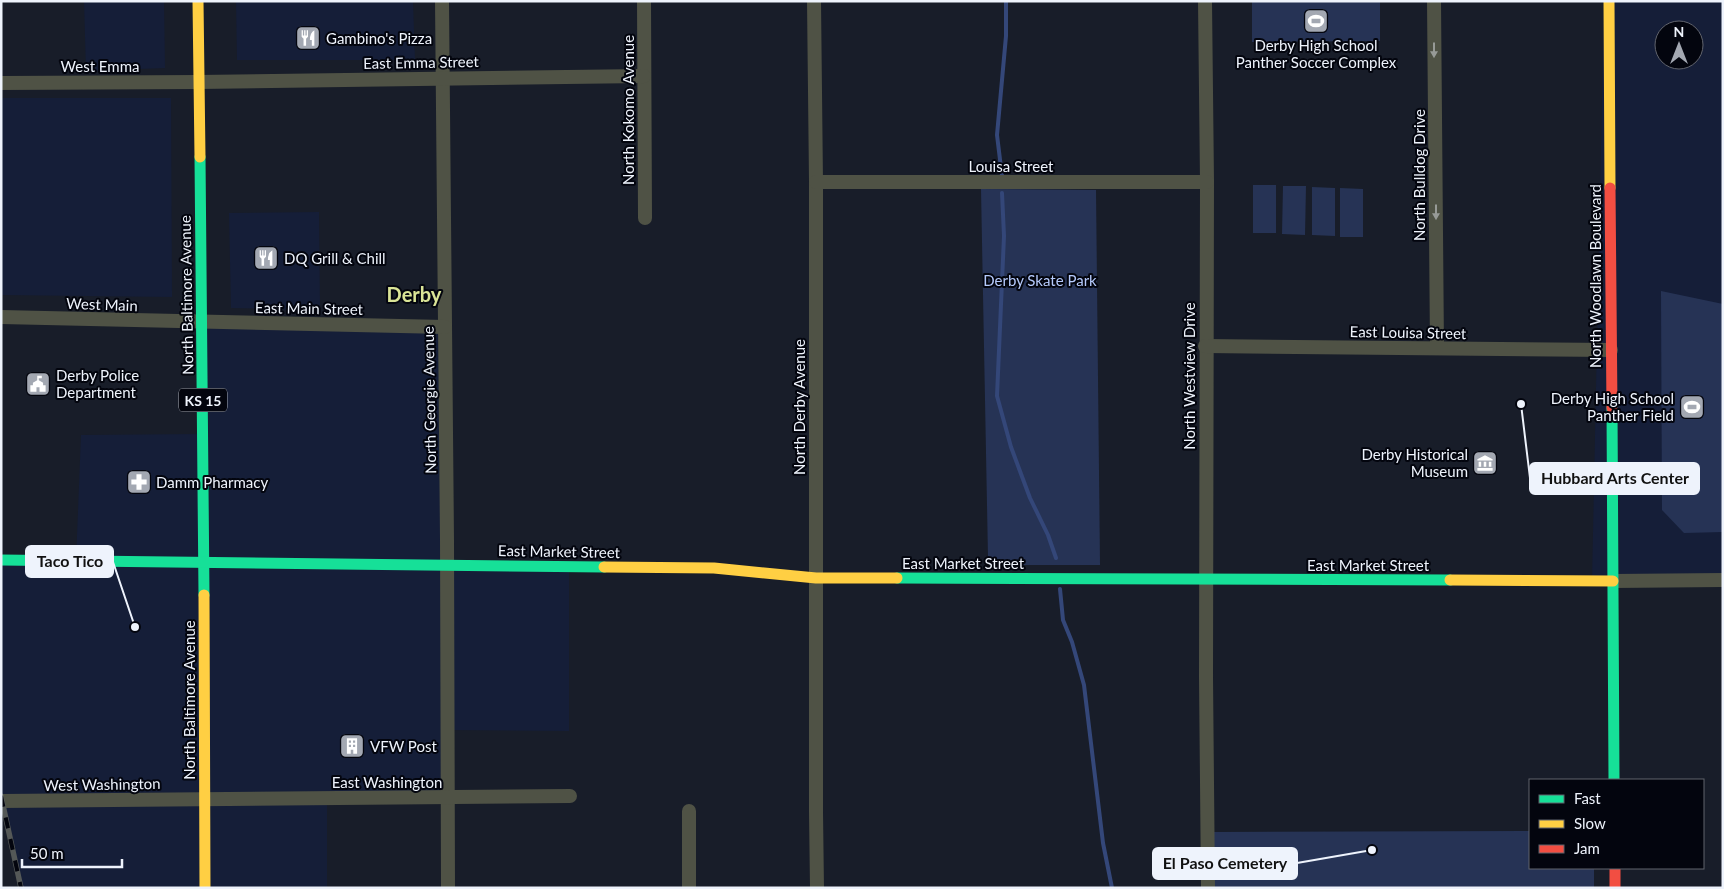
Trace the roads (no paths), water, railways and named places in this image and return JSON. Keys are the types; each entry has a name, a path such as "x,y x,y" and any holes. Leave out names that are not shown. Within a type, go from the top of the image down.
{"street":[{"name":"North Baltimore Avenue","path":"198,1 204,562 204,798"},
{"name":"North Georgie Avenue","path":"442,1 448,888"},
{"name":"North Kokomo Avenue","path":"644,1 645,218"},
{"name":"North Derby Avenue","path":"814,1 817,888"},
{"name":"North Westview Drive","path":"1205,1 1207,182 1205,581 1208,888"},
{"name":"North Bulldog Drive","path":"1434,1 1437,348"},
{"name":"North Woodlawn Boulevard","path":"1609,1 1614,779"},
{"name":"East Emma Street","path":"198,82 644,76"},
{"name":"West Emma","path":"1,83 198,82"},
{"name":"Louisa Street","path":"816,182 1207,182"},
{"name":"West Main","path":"1,317 202,322"},
{"name":"East Main Street","path":"202,322 445,327"},
{"name":"East Louisa Street","path":"1206,346 1611,350"},
{"name":"East Market Street","path":"1,560 714,568 816,578 1613,582 1723,580"},
{"name":"East Washington","path":"204,798 570,796"},
{"name":"West Washington","path":"1,801 204,798"},
{"name":"KS 15","path":"204,798 205,888"},
{"path":"689,811 689,888"},
{"path":"1615,869 1615,888"}],"waterway":[{"path":"1002,176 997,135 1006,36 1006,1"},
{"path":"1002,193 1004,236 997,396 1011,447 1030,498 1048,535 1056,558"},
{"path":"1060,589 1063,620 1072,642 1084,685 1103,843 1112,888"}],"railway":[{"path":"1,796 21,888"}],"place":[{"name":"Derby High School Panther Soccer Complex","path":"1316,21"},
{"name":"Gambino's Pizza","path":"308,38"},
{"name":"DQ Grill & Chill","path":"266,258"},
{"name":"Derby Police Department","path":"38,384"},
{"name":"Hubbard Arts Center","path":"1521,404"},
{"name":"Derby High School Panther Field","path":"1692,407"},
{"name":"Derby Historical Museum","path":"1485,463"},
{"name":"Damm Pharmacy","path":"139,482"},
{"name":"Taco Tico","path":"135,627"},
{"name":"VFW Post","path":"352,746"},
{"name":"El Paso Cemetery","path":"1372,850"}],"district":[{"name":"Derby","path":"414,294"}],"park label":[{"name":"Derby Skate Park","path":"1040,280"}]}
